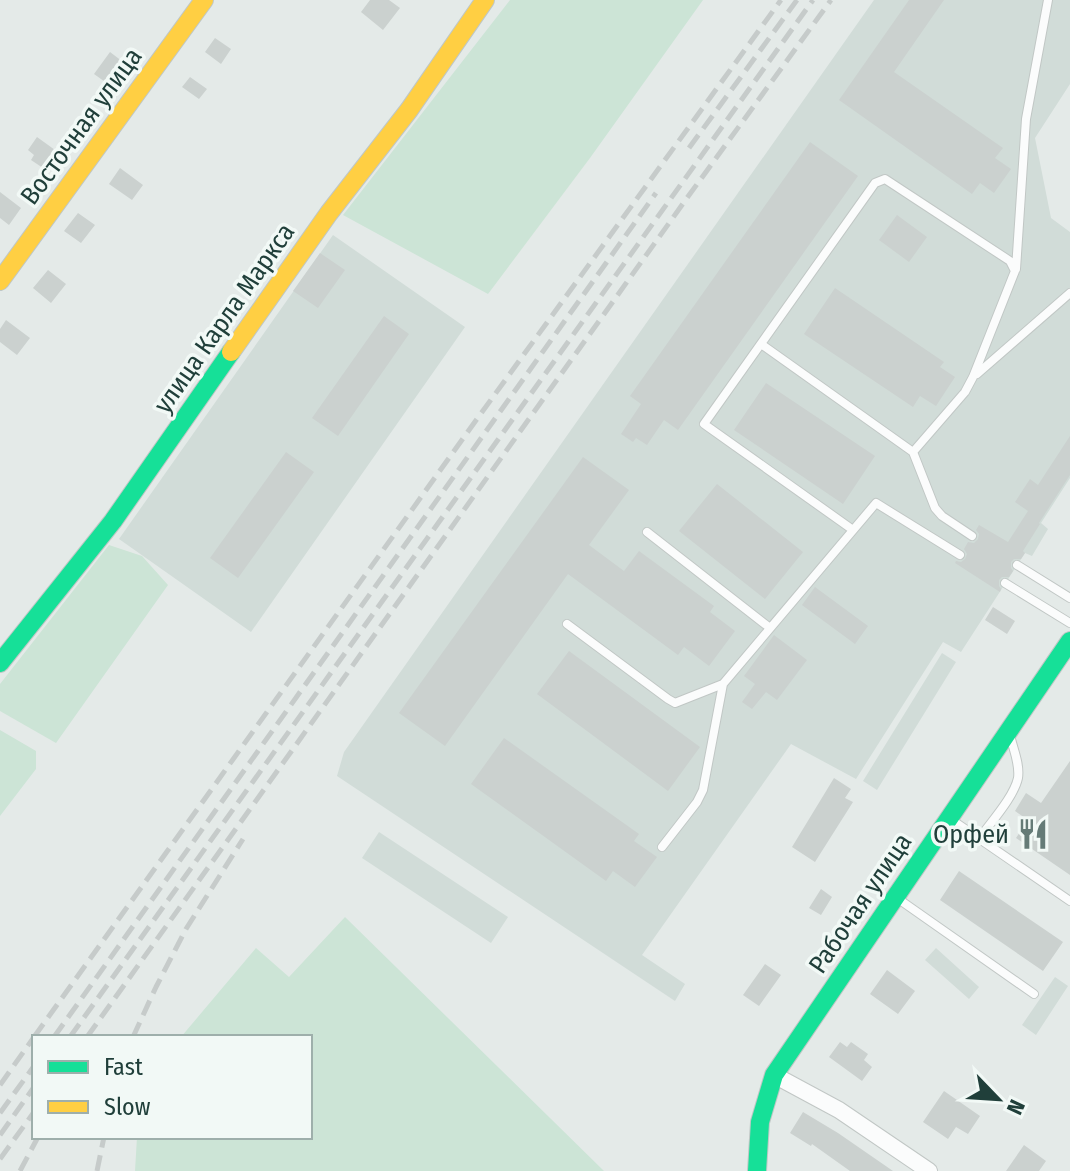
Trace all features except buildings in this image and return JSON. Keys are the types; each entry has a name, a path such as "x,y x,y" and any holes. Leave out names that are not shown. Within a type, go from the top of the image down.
{"street":[{"name":"Восточная улица","path":"0,281 204,0"},
{"name":"улица Карла Маркса","path":"0,663 113,521 329,213 409,110 479,2"},
{"name":"Рабочая улица","path":"757,1171 759,1124 774,1075 1070,641"},
{"path":"774,1075 839,1110 929,1171"}],"lane":[{"path":"913,452 965,392 1015,271 1026,119 1048,0"},
{"path":"853,530 704,424 875,183 885,179 1010,261 1015,271"},
{"path":"973,377 1070,293"},
{"path":"761,344 913,452 935,508 972,536"},
{"path":"567,624 675,703 723,684 876,503 960,555"},
{"path":"647,532 770,628"},
{"path":"1017,565 1070,598"},
{"path":"1005,583 1070,623"},
{"path":"662,847 703,790 723,684"},
{"path":"979,839 1018,778 1009,730"},
{"path":"949,818 1070,901"},
{"path":"895,897 1034,994"}],"shaded area":[{"path":"874,0 1070,0 1070,84 1035,138 1051,218 1070,232 1070,478 1041,523 1048,529 1032,556 1025,553 961,652 943,642 856,779 791,744 642,955 685,984 675,1001 337,776 344,752"},
{"path":"333,235 465,327 251,632 119,539"},
{"path":"942,653 956,662 877,790 863,781"},
{"path":"379,832 508,917 491,943 362,858"},
{"path":"936,948 979,987 969,999 925,960"},
{"path":"1055,977 1068,986 1036,1035 1022,1025"}],"green space":[{"path":"510,0 703,0 488,294 343,215"},
{"path":"109,545 142,556 168,585 56,743 0,711 0,684"},
{"path":"0,730 36,751 36,769 0,816"},
{"path":"345,917 604,1171 135,1171 137,1139 312,1139 312,1035 183,1035 256,948 289,977"}],"railway":[{"path":"35,1035 781,0"},
{"path":"689,148 797,0"},
{"path":"71,1035 813,0"},
{"path":"88,1035 831,0"},
{"path":"55,1035 656,193"},
{"path":"134,1035 186,929 243,839"},
{"path":"0,1085 32,1040"},
{"path":"0,1113 32,1069"},
{"path":"0,1135 32,1090"},
{"path":"0,1159 32,1115"},
{"path":"20,1171 37,1139"},
{"path":"97,1171 104,1139"}],"traffic: fast":[{"path":"0,663 113,521 231,352"},
{"path":"757,1171 760,1122 774,1075 1070,641"}],"traffic: slow":[{"path":"0,281 204,0"},
{"path":"231,352 329,213 409,110 485,0"}],"place":[{"name":"Орфей","path":"1033,834"}]}
